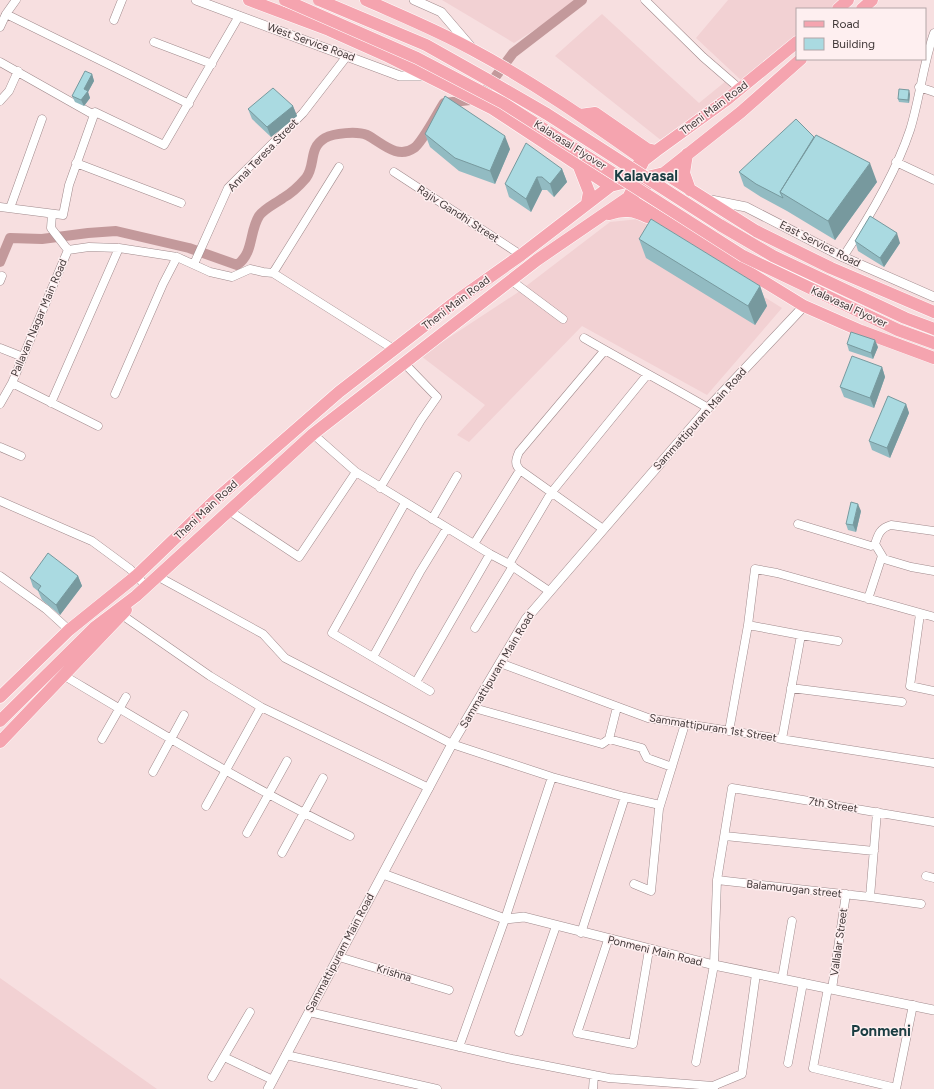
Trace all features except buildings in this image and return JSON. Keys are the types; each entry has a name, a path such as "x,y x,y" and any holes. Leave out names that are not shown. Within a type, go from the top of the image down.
{"main road":[{"path":"249,0 329,30 385,55 456,90 476,102 494,109 610,186 664,173 756,231 832,268 934,312"},
{"name":"Kalavasal Flyover","path":"285,0 417,58 503,102 743,256 898,330 934,343"},
{"name":"Kalavasal Flyover","path":"319,0 426,45 490,81 547,114 720,225 773,256 898,315 934,329"},
{"path":"366,0 474,50 580,115 644,160 628,198 804,306 861,332 934,358"},
{"path":"839,8 848,0"},
{"path":"863,8 872,0"},
{"name":"Theni Main Road","path":"0,697 69,630 133,579 214,501 339,392 395,350 458,299 521,255 587,203 740,89 796,43"},
{"name":"Theni Main Road","path":"95,627 136,596 228,510 313,434 512,281 537,260 664,173 741,112 801,60"},
{"path":"580,115 595,113 647,149 656,151"},
{"path":"687,154 684,173 690,190"},
{"path":"578,164 589,192 587,203"},
{"path":"603,216 617,211 634,211 650,218 691,246 709,247"},
{"name":"Theni Main Road","path":"95,627 133,579"},
{"name":"Theni Main Road","path":"0,742 122,615 136,596"},
{"path":"0,721 95,627"}],"street":[{"path":"0,27 6,14 16,0"},
{"path":"114,20 122,0"},
{"name":"West Service Road","path":"196,0 400,76 428,76"},
{"path":"414,0 441,12 474,50"},
{"path":"645,0 703,57 740,89"},
{"path":"6,14 189,104"},
{"path":"0,207 63,215 69,185 95,112 164,145 239,16"},
{"path":"926,57 934,33"},
{"path":"154,42 212,64"},
{"name":"Annai Teresa Street","path":"196,261 228,188 303,113 347,56"},
{"path":"843,257 863,228 896,162 910,130 925,60"},
{"path":"0,62 94,115"},
{"path":"0,101 9,91 18,71"},
{"path":"919,87 934,92"},
{"path":"10,208 42,118"},
{"path":"896,162 934,180"},
{"path":"76,163 181,203"},
{"path":"273,273 339,166"},
{"name":"Rajiv Gandhi Street","path":"394,172 521,255"},
{"name":"East Service Road","path":"704,199 746,207 843,257 934,297"},
{"path":"52,214 51,228 66,247"},
{"name":"Pallavan Nagar Main Road","path":"0,402 12,383 66,247 119,248 177,257 196,261 210,272 232,277 250,269 273,273 395,350"},
{"path":"51,403 119,248"},
{"path":"115,394 163,284 177,257"},
{"path":"512,281 563,320"},
{"name":"Sammattipuram Main Road","path":"268,1089 452,744 526,619 708,408 804,306"},
{"path":"584,338 708,408"},
{"path":"0,348 23,357"},
{"path":"603,529 551,494 520,470 516,466 516,460 519,452 605,350"},
{"path":"380,488 421,420 437,397 404,363"},
{"path":"475,628 551,494 647,374"},
{"path":"12,383 98,426"},
{"path":"313,434 356,472 380,488 511,565 549,591"},
{"path":"0,447 21,456"},
{"path":"474,544 520,470"},
{"path":"228,510 299,557 356,472"},
{"path":"432,519 458,476"},
{"path":"0,501 92,541 130,569 133,579 146,586"},
{"path":"405,503 332,633 430,691"},
{"path":"798,524 864,545 875,544"},
{"path":"934,531 891,525 884,527 879,532 875,544 884,559 934,572"},
{"path":"373,657 420,572 447,528"},
{"path":"416,682 490,554"},
{"path":"868,599 882,556"},
{"path":"729,731 748,625 755,569 777,573 934,617"},
{"path":"0,576 46,608 69,630"},
{"path":"157,576 263,634 285,658 452,744 552,776 625,797 660,805"},
{"path":"920,614 910,686 934,691"},
{"path":"122,615 210,676 261,708 429,788"},
{"path":"748,625 838,641"},
{"path":"782,739 801,635"},
{"name":"Sammattipuram 1st Street","path":"500,663 648,718 934,762"},
{"path":"63,675 225,771 304,814 350,836"},
{"path":"791,688 902,702"},
{"path":"102,739 126,697"},
{"path":"609,740 617,707"},
{"path":"206,806 261,708"},
{"path":"474,708 602,744 609,740 642,748 647,758 672,767"},
{"path":"153,772 184,716"},
{"path":"634,884 651,891 660,805 685,724"},
{"path":"247,833 287,761"},
{"path":"459,1047 505,919 552,776"},
{"path":"282,853 323,778"},
{"name":"7th Street","path":"725,836 732,788 934,822"},
{"path":"581,933 625,797"},
{"path":"870,897 877,812"},
{"path":"696,1062 714,965 717,880 725,836 874,851"},
{"name":"Ponmeni Main Road","path":"383,874 505,919 524,917 608,940 714,965 934,1010"},
{"name":"Balamurugan street","path":"717,880 921,904"},
{"name":"Vallalar Street","path":"846,894 830,989 813,1068 896,1088"},
{"path":"782,979 792,921"},
{"path":"519,1032 556,926"},
{"path":"608,940 577,1033 633,1044 649,950"},
{"name":"Krishna","path":"339,956 448,990"},
{"path":"309,1012 459,1047 609,1078 714,1088 742,1074 756,974"},
{"path":"788,1063 803,983"},
{"path":"896,1088 913,1005"},
{"path":"212,1077 250,1012"},
{"path":"286,1056 434,1089"},
{"path":"224,1057 273,1080"},
{"path":"593,1089 594,1075"}],"shaded area":[{"path":"442,0 576,0 559,14 514,43"},
{"path":"728,0 844,0 834,8 796,8 796,39 742,81 696,38"},
{"path":"602,14 699,103 726,81 736,91 662,141 555,56"},
{"path":"639,219 782,308 707,395 582,326 469,442 457,435 485,405 421,356 517,293 610,222"},
{"path":"0,978 157,1089 0,1089"}],"waterway":[{"path":"0,262 10,238 42,239 116,231 189,248 237,265 246,255 256,222 261,213 293,191 306,178 311,168 316,147 325,138 346,133 357,133 367,135 389,149 395,151 408,151 414,148 425,134 444,103 479,99 513,53 582,0"}],"district":[{"name":"Kalavasal","path":"646,176"},
{"name":"Ponmeni","path":"881,1031"}]}
